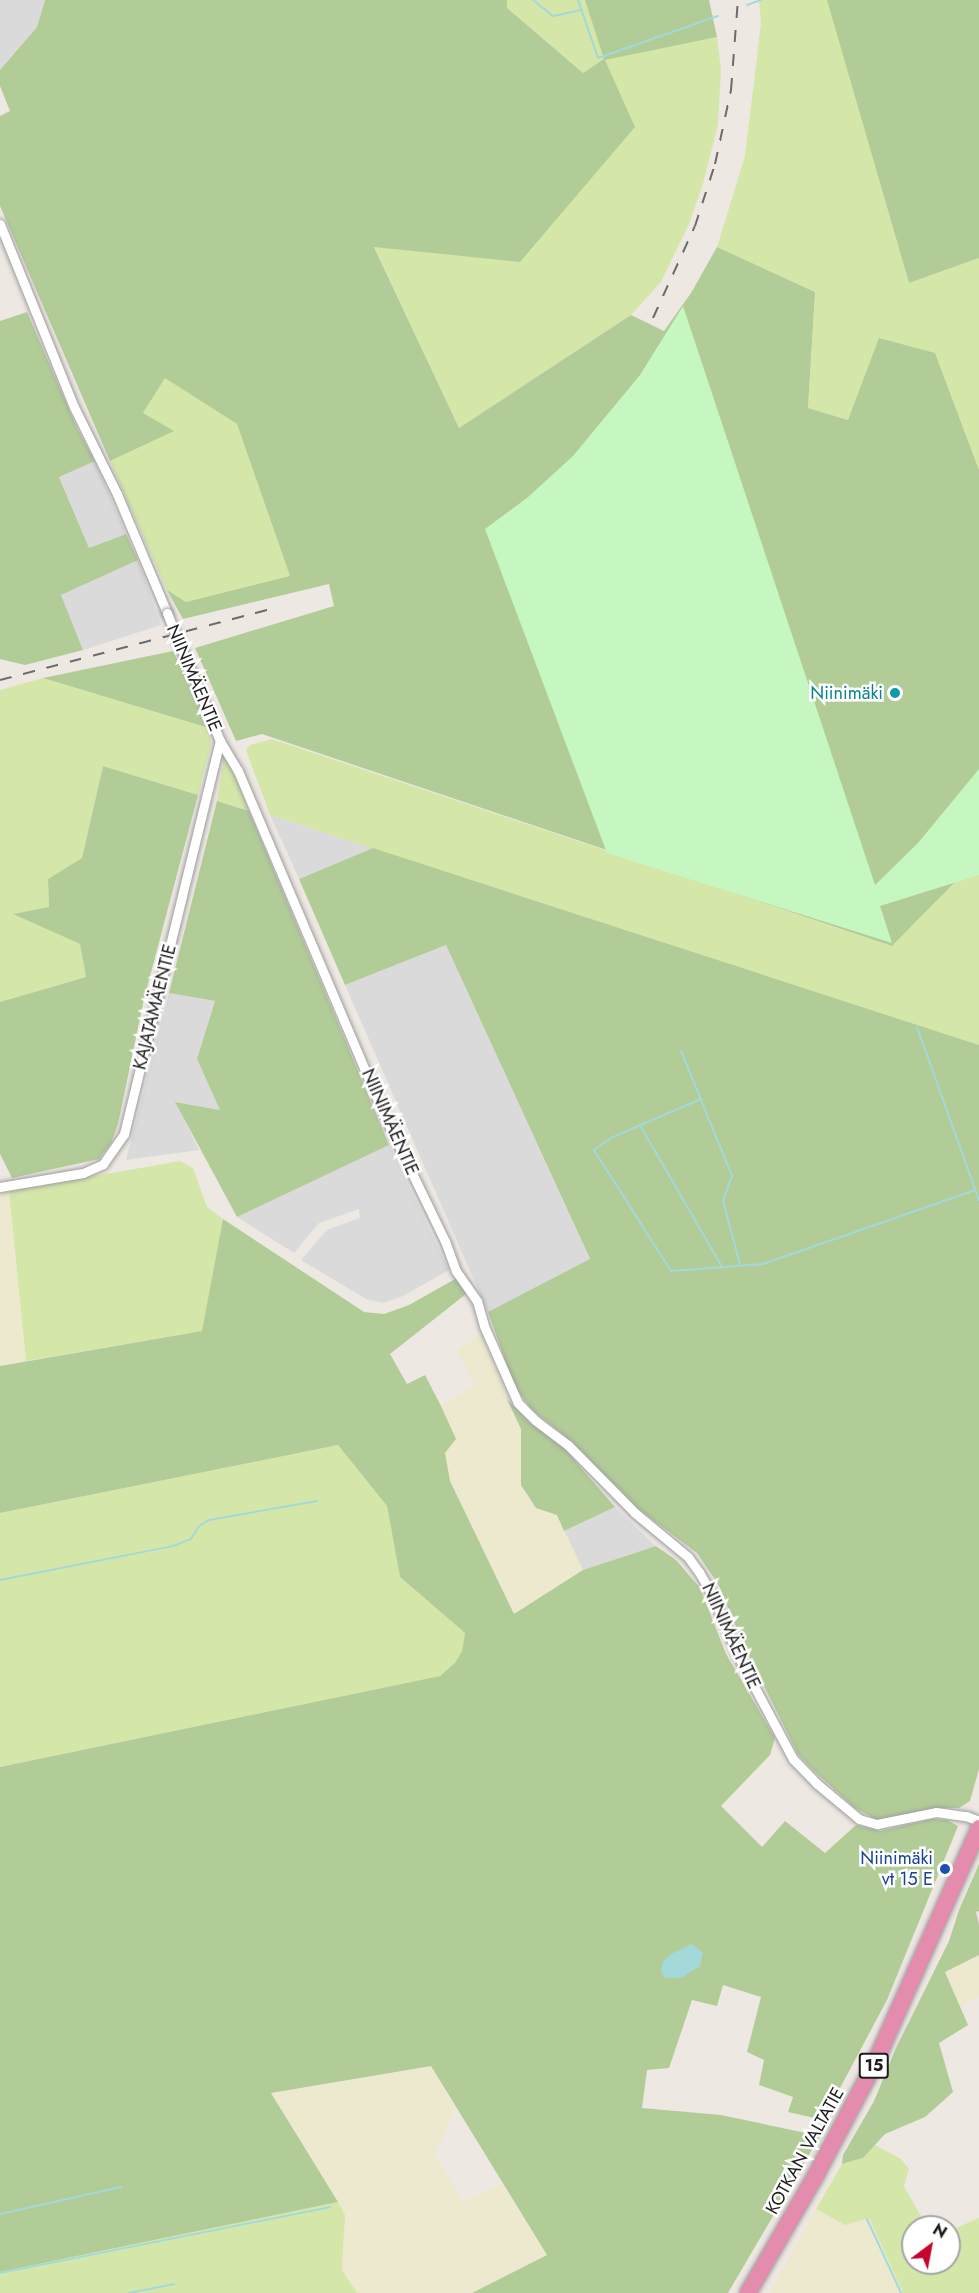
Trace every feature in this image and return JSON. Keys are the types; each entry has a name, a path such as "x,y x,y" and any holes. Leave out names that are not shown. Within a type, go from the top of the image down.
{"highway":[{"name":"KOTKAN VALTATIE","path":"748,2293 816,2175 875,2063 979,1828"}],"street":[{"name":"NIINIMÄENTIE","path":"0,224 74,407 117,494 220,741 238,771 383,1113 445,1240 456,1271 477,1301 484,1326 518,1403 536,1421 568,1445 664,1540 688,1557 713,1596 739,1658 794,1759 816,1783 859,1818 877,1824 936,1812 966,1816 979,1821"},
{"name":"KAJATAMÄENTIE","path":"0,1187 83,1173 103,1164 124,1134 220,741"}],"shaded area":[{"path":"0,0 45,0 37,27 0,70"},
{"path":"95,461 126,534 89,548 59,476"},
{"path":"138,560 161,625 83,650 60,595"},
{"path":"270,815 373,848 299,879"},
{"path":"446,945 590,1260 488,1312 345,985"},
{"path":"169,993 215,1001 197,1059 221,1110 176,1102 199,1150 126,1160"},
{"path":"389,1145 449,1270 403,1296 383,1303 366,1299 301,1260 327,1230 360,1218 359,1209 319,1223 294,1253 237,1217"},
{"path":"9,1191 26,1361 0,1366 0,1193"},
{"path":"481,1333 521,1429 521,1485 536,1508 557,1515 583,1570 514,1615 450,1481 445,1453 441,1406 474,1385 457,1351"},
{"path":"615,1507 656,1546 583,1570 564,1531"},
{"path":"979,1955 979,1997 960,2006 945,1972"},
{"path":"431,2066 455,2109 435,2155 463,2202 502,2184 547,2255 472,2293 357,2293 342,2270 345,2215 271,2093"},
{"path":"816,2209 845,2225 868,2218 903,2293 769,2293"}],"green space":[{"path":"45,0 507,0 507,8 583,73 604,59 585,0 709,0 717,37 605,60 635,127 520,262 374,247 459,428 631,315 664,331 691,293 717,247 815,292 808,408 848,420 879,338 935,353 979,470 979,868 963,874 892,946 262,734 236,741 195,648 334,606 329,584 183,619 167,590 186,602 290,576 237,424 165,378 143,413 174,431 110,461 0,206 0,116 10,111 0,86 0,70 37,27"},
{"path":"507,0 585,0 605,59 717,37 721,69 718,125 703,184 689,224 661,282 631,315 459,428 374,246 520,262 604,60 583,73 507,8"},
{"path":"759,0 827,0 909,283 979,258 979,470 935,353 848,420 808,408 815,292 717,247 745,156 761,23"},
{"path":"827,0 979,0 979,258 909,283"},
{"path":"683,306 875,885 918,843 979,769 979,875 880,906 892,943 607,853 485,529 527,498 573,456 640,375"},
{"path":"27,312 77,428 95,461 59,477 89,548 126,534 138,560 61,595 83,650 25,665 0,659 0,321"},
{"path":"165,377 237,424 291,577 186,602 167,590 110,461 173,431 143,413"},
{"path":"173,651 209,728 43,678"},
{"path":"43,678 209,728 211,744 198,795 103,766 82,858 48,879 49,907 14,914 80,944 86,977 0,1002 0,690"},
{"path":"272,739 892,946 963,874 979,868 979,1045 270,815 246,750 250,745"},
{"path":"224,757 230,761 249,811 217,801"},
{"path":"103,766 198,795 144,999 118,1124 111,1143 99,1159 12,1178 0,1154 0,1002 86,977 80,944 13,914 49,907 48,879 82,858"},
{"path":"217,801 249,811 389,1145 237,1217 175,1102 220,1110 197,1059 215,1001 169,993"},
{"path":"373,848 979,1045 979,1769 970,1801 959,1808 934,1808 877,1820 855,1808 815,1772 798,1754 746,1650 718,1584 697,1553 641,1511 570,1440 532,1410 514,1385 488,1312 590,1259 446,945 345,985 299,879"},
{"path":"180,1161 193,1168 207,1207 223,1219 203,1331 26,1361 9,1191"},
{"path":"223,1219 364,1312 384,1314 409,1305 457,1278 466,1294 390,1354 407,1384 425,1375 441,1406 456,1439 445,1453 450,1481 514,1614 583,1570 656,1546 676,1560 700,1588 726,1654 775,1738 770,1755 721,1806 762,1847 785,1821 825,1853 856,1825 880,1831 932,1819 947,1820 958,1826 887,2000 823,2120 788,2112 793,2097 759,2085 764,2060 747,2052 761,1997 723,1985 717,2006 692,2000 669,2068 647,2070 642,2108 721,2115 820,2136 728,2293 472,2293 547,2255 431,2066 271,2093 338,2202 0,2272 0,1767 440,1676 455,1663 462,1651 465,1633 400,1577 387,1506 338,1445 0,1513 0,1366 202,1331"},
{"path":"507,1399 529,1422 563,1447 615,1507 564,1531 557,1515 536,1508 521,1485 521,1429"},
{"path":"338,1445 387,1506 400,1577 465,1633 462,1651 455,1664 440,1676 0,1767 0,1513"},
{"path":"979,1864 979,1911 976,1912 979,1924 979,1955 945,1972 968,2025 939,2043 953,2092 925,2117 885,2134 863,2158 842,2164 843,2155 874,2101 896,2048 949,1941 959,1910"},
{"path":"875,2145 901,2159 909,2169 904,2186 920,2215 901,2215 901,2275 961,2275 961,2226 979,2218 979,2293 903,2293 869,2218 845,2225 816,2209 842,2164 863,2158"},
{"path":"338,2202 345,2215 342,2270 357,2293 0,2293 0,2272"}],"water":[{"path":"692,1944 703,1953 700,1966 681,1978 665,1978 661,1970 663,1962 671,1954"}],"waterway":[{"path":"533,0 553,16 581,10"},
{"path":"578,0 598,58 718,16"},
{"path":"747,5 761,0"},
{"path":"917,1027 979,1200"},
{"path":"681,1051 732,1176 723,1201 740,1264"},
{"path":"701,1099 611,1138 594,1150 671,1271 763,1264 976,1190"},
{"path":"641,1127 722,1267"},
{"path":"0,1580 173,1546 191,1539 199,1526 209,1520 317,1501"},
{"path":"0,2214 121,2187"},
{"path":"0,2273 330,2207"},
{"path":"867,2219 901,2293"},
{"path":"129,2293 174,2284"}],"railway":[{"path":"653,318 695,226 715,164 731,90 738,0"},
{"path":"0,680 270,609"}],"place":[{"name":"Niinimäki","path":"895,693"},
{"name":"Niinimäki vt 15 E","path":"945,1869"}]}
